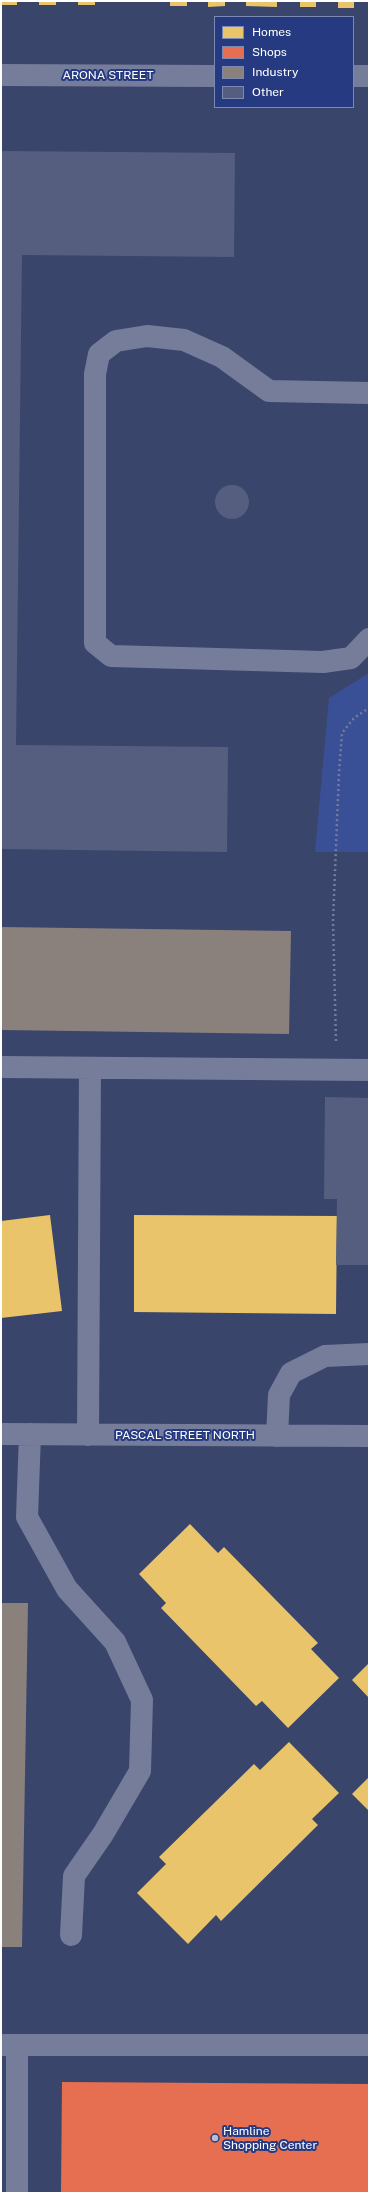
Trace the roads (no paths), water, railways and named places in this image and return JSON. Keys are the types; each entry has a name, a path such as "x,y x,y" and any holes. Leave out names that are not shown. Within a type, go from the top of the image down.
{"street":[{"name":"ARONA STREET","path":"1,75 214,76"},
{"path":"354,76 369,76"},
{"path":"366,642 352,658 322,662 111,656 95,643 95,374 98,354 116,341 147,336 190,342 222,357 269,391 369,393"},
{"path":"1,1067 369,1070"},
{"path":"88,1434 90,1068"},
{"path":"277,1436 279,1395 291,1373 326,1356 369,1354"},
{"name":"PASCAL STREET NORTH","path":"1,1434 369,1436"},
{"path":"30,1434 27,1517 67,1589 115,1642 142,1700 140,1771 103,1834 74,1876 71,1934"},
{"path":"17,2193 9,2045 369,2044"}],"place":[{"name":"Hamline Shopping Center","path":"215,2138"}]}
